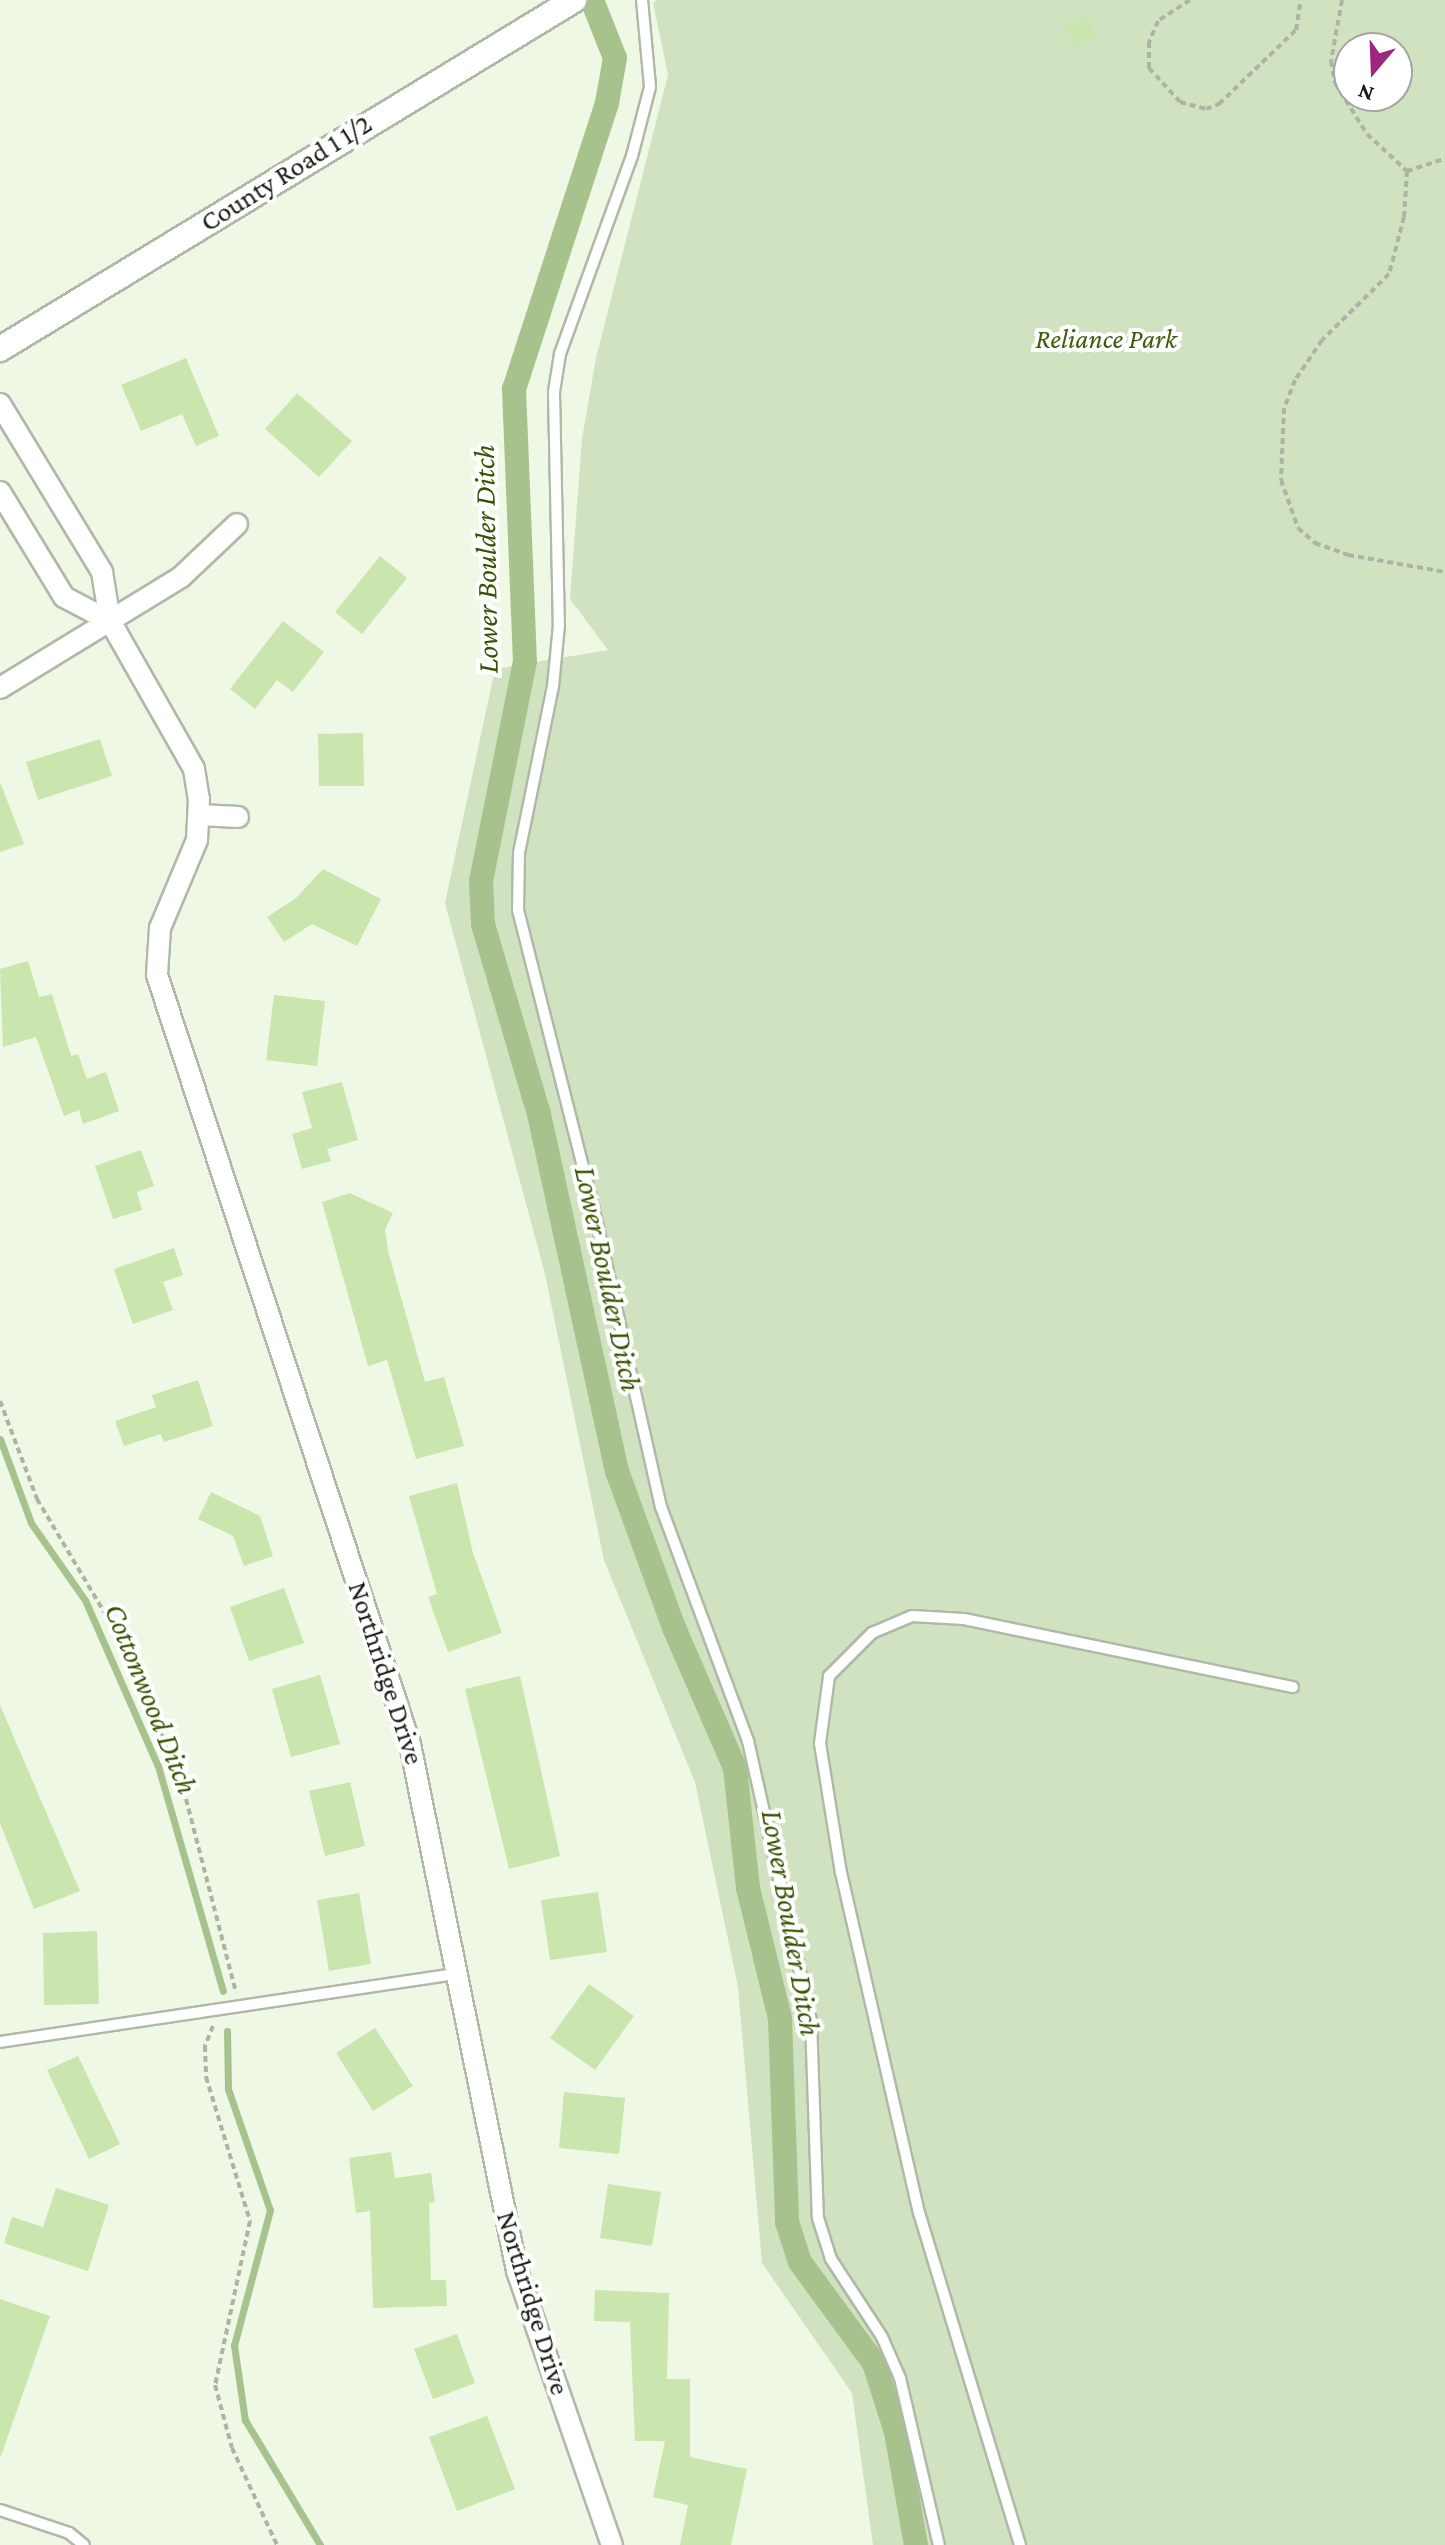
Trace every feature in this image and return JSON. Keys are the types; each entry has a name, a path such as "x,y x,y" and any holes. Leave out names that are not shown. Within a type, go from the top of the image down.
{"street":[{"name":"County Road 1 1/2","path":"0,349 574,0"},
{"name":"Northridge Drive","path":"0,404 102,572 110,621 189,759 200,815 192,858 160,928 157,975 410,1744 517,2271 612,2545"},
{"path":"0,492 64,597 110,621"},
{"path":"0,688 181,577 237,524"},
{"path":"200,815 238,817"}],"lane":[{"path":"642,0 650,87 632,156 560,354 554,393 559,625 553,686 519,853 518,910 594,1210 661,1507 748,1741 811,2021 818,2218 831,2259 882,2337 900,2378 939,2545"},
{"path":"1020,2545 967,2385 919,2213 841,1873 820,1743 829,1676 872,1633 912,1616 964,1619 1293,1687"},
{"path":"0,2042 247,2008 459,1974"},
{"path":"0,2510 69,2533 84,2545"}],"path":[{"path":"1190,0 1158,21 1149,42 1149,68 1180,102 1206,109 1219,104 1296,30 1301,0"},
{"path":"1342,0 1331,61 1335,83 1367,134 1407,171"},
{"path":"1407,171 1445,159"},
{"path":"1407,171 1399,244 1389,274 1322,340 1295,380 1284,408 1281,480 1298,528 1315,543 1348,555 1445,572"},
{"path":"0,1401 37,1499 132,1659 186,1799 236,1995"},
{"path":"211,2029 206,2077 250,2221 219,2351 217,2407 277,2545"}],"green space":[{"name":"Reliance Park","path":"657,0 1445,0 1445,2545 873,2545 852,2393 762,2263 738,1987 695,1782 604,1560 545,1274 445,903 495,669 608,650 570,599 582,439 596,358 668,75 653,3"}],"building":[{"path":"1087,16 1095,36 1074,46 1065,26"},
{"path":"186,358 219,436 196,446 182,414 141,431 121,385"},
{"path":"297,393 352,441 319,477 265,429"},
{"path":"380,556 407,578 362,634 335,612"},
{"path":"283,621 324,652 293,692 277,680 255,709 230,689"},
{"path":"363,733 364,786 319,786 318,734"},
{"path":"100,739 112,776 38,800 26,762"},
{"path":"0,782 24,844 0,852"},
{"path":"323,869 381,899 357,946 312,924 284,942 267,917 296,898"},
{"path":"28,961 39,997 52,994 71,1056 78,1054 87,1079 106,1072 119,1111 83,1124 79,1110 64,1116 36,1037 3,1047 0,969"},
{"path":"274,995 325,1001 317,1066 266,1060"},
{"path":"342,1082 358,1140 327,1149 331,1161 302,1169 292,1134 312,1128 302,1092"},
{"path":"141,1150 154,1186 137,1192 142,1210 113,1219 95,1166"},
{"path":"350,1193 393,1213 385,1230 388,1251 425,1382 444,1377 464,1446 416,1459 387,1360 368,1366 322,1202"},
{"path":"174,1248 183,1275 163,1282 173,1310 133,1324 114,1269"},
{"path":"198,1380 213,1426 164,1442 161,1434 124,1446 115,1421 156,1407 152,1395"},
{"path":"457,1483 473,1553 502,1633 448,1652 428,1597 437,1594 409,1496"},
{"path":"211,1492 260,1516 273,1556 244,1566 233,1536 198,1519"},
{"path":"284,1588 304,1643 249,1661 230,1607"},
{"path":"320,1675 340,1744 291,1757 272,1689"},
{"path":"520,1676 560,1856 509,1869 465,1689"},
{"path":"0,1705 80,1891 34,1909 0,1823"},
{"path":"350,1782 365,1846 325,1856 309,1791"},
{"path":"598,1892 607,1952 550,1960 541,1900"},
{"path":"359,1893 371,1964 329,1971 317,1900"},
{"path":"97,1931 99,2004 44,2005 43,1933"},
{"path":"589,1984 634,2016 595,2070 550,2038"},
{"path":"375,2028 413,2086 373,2111 336,2053"},
{"path":"78,2056 120,2144 89,2159 47,2070"},
{"path":"564,2092 625,2098 619,2154 559,2148"},
{"path":"391,2152 395,2178 431,2173 435,2202 429,2203 431,2280 446,2280 447,2306 373,2308 370,2211 356,2213 349,2158"},
{"path":"608,2184 661,2192 652,2246 600,2238"},
{"path":"56,2188 109,2205 88,2271 4,2243 12,2217 43,2227"},
{"path":"595,2290 669,2293 667,2379 690,2379 690,2457 747,2469 731,2545 680,2545 688,2505 653,2497 665,2441 635,2441 630,2322 594,2321"},
{"path":"0,2299 50,2316 1,2456 0,2456"},
{"path":"457,2334 475,2383 433,2399 414,2349"},
{"path":"487,2416 515,2489 457,2511 429,2437"}],"waterway":[{"name":"Lower Boulder Ditch","path":"592,0 615,58 607,103 514,389 525,661 481,881 483,924 539,1114 617,1471 675,1630 735,1768 748,1888 780,2018 787,2222 800,2262 874,2363 896,2432 916,2545"},
{"name":"Cottonwood Ditch","path":"0,1439 31,1523 85,1600 158,1766 223,1991"},
{"name":"Cottonwood Ditch","path":"227,2031 228,2089 270,2210 234,2345 245,2420 320,2545"}]}
